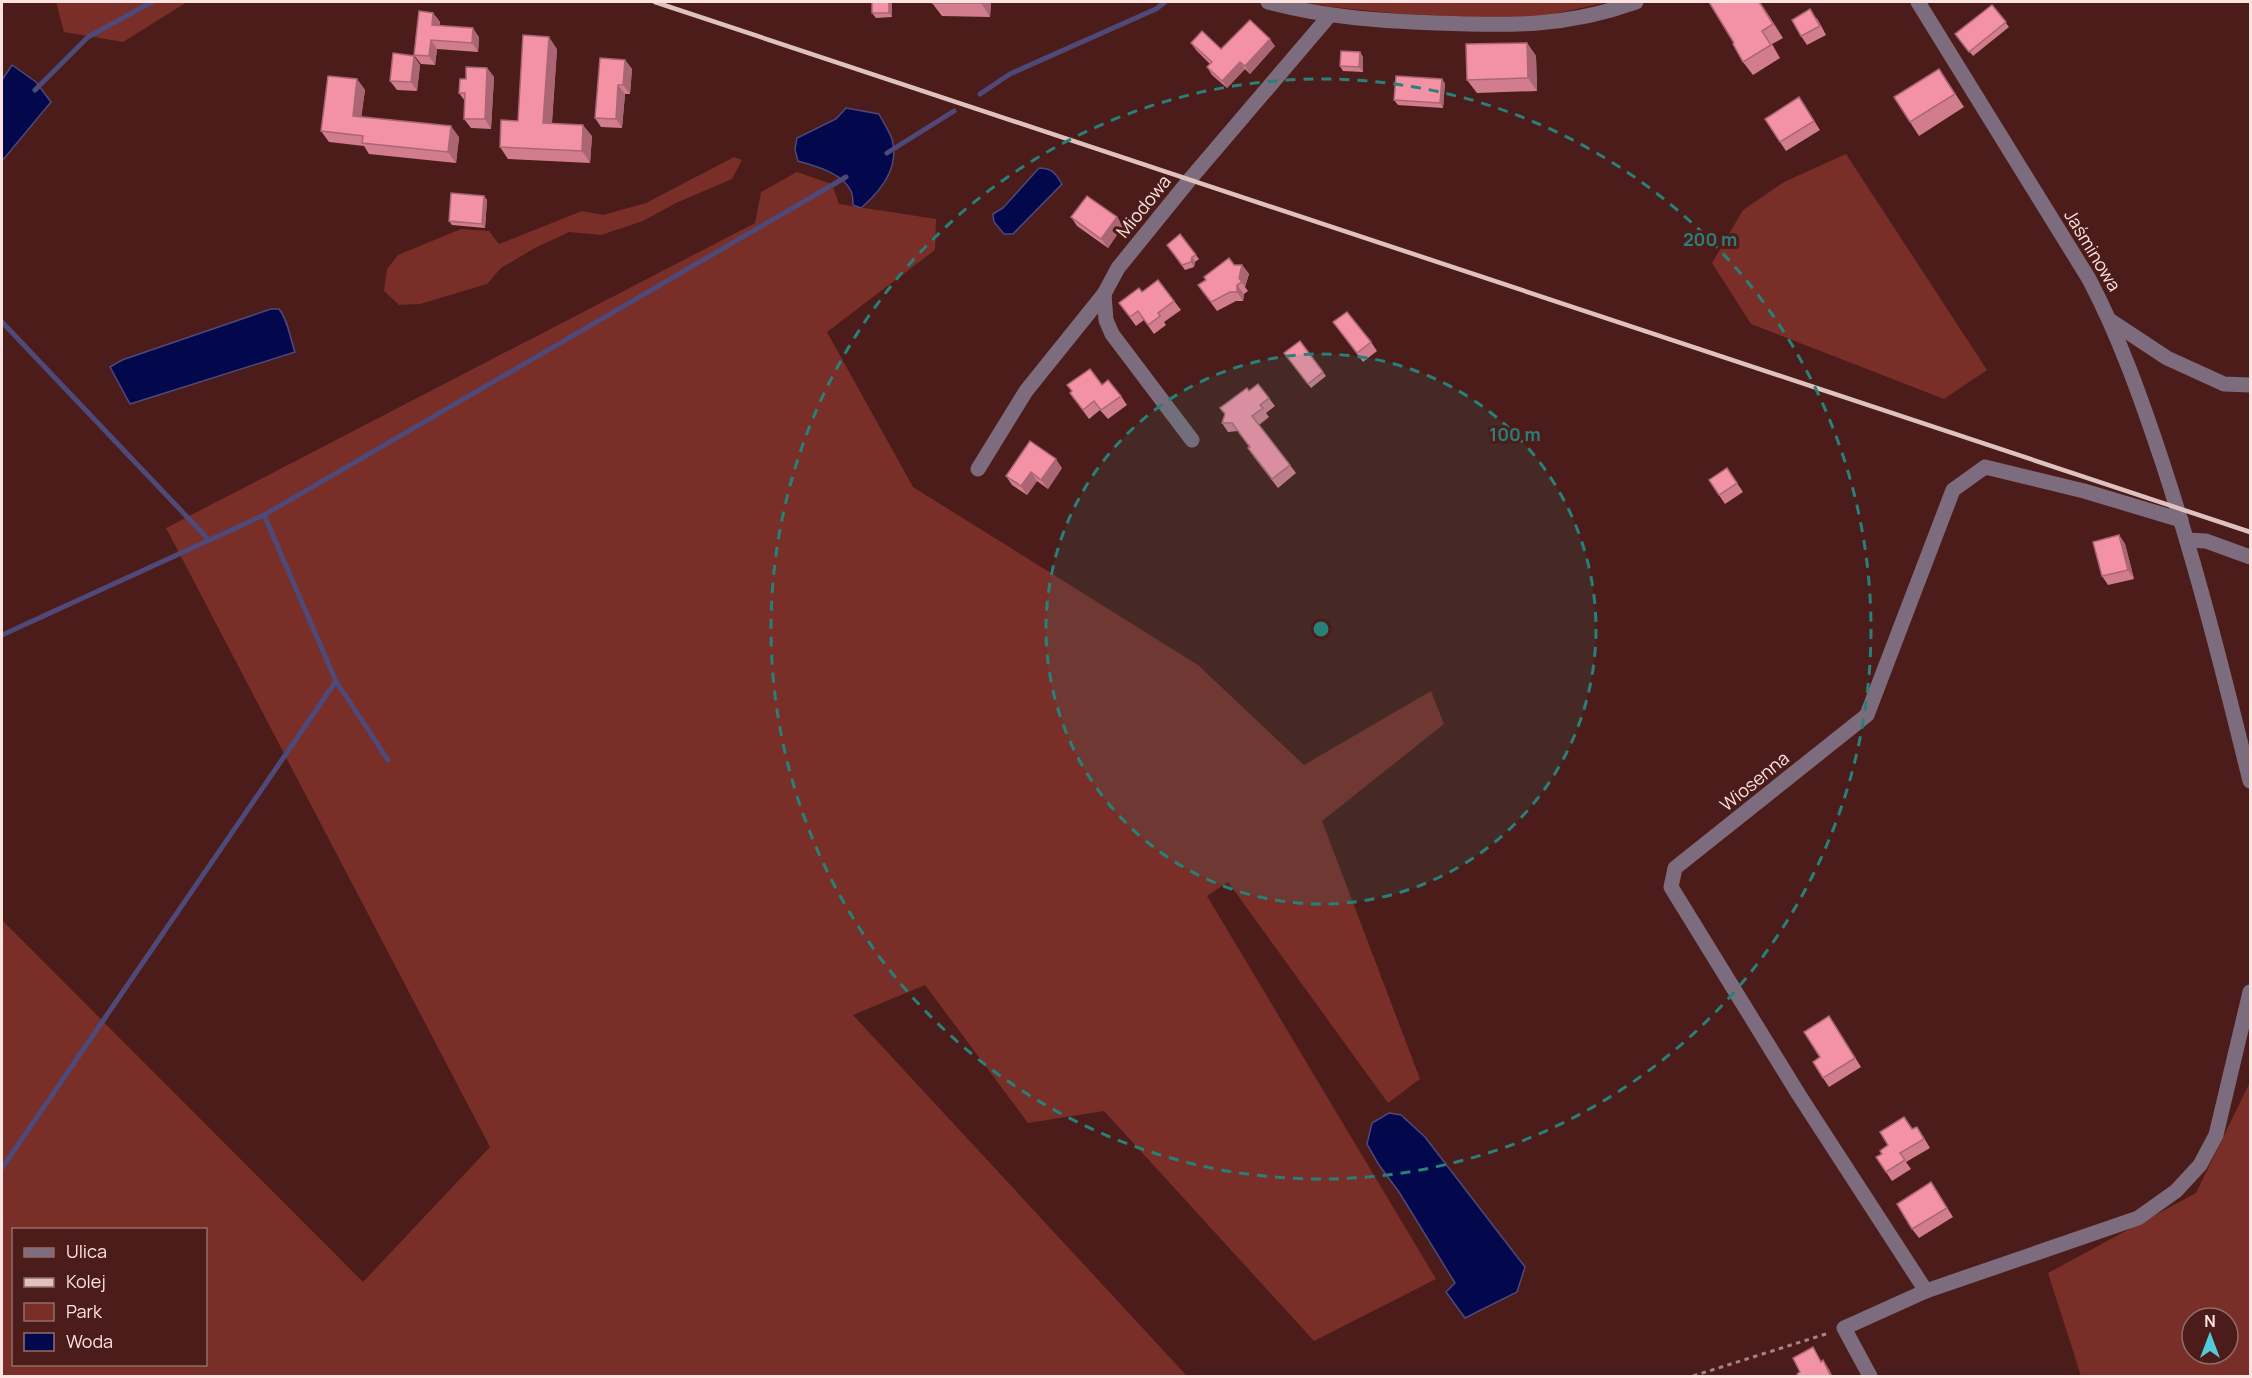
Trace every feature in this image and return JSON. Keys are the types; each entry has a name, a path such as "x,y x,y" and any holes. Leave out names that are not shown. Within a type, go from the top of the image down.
{"street":[{"path":"1269,2 1360,20 1500,25 1539,24 1578,19 1636,2"},
{"name":"Jaśminowa","path":"1918,2 2089,279 2111,321 2146,413 2181,520 2250,781"},
{"name":"Miodowa","path":"978,469 1026,391 1104,294 1118,268 1191,178 1330,15"},
{"path":"1104,294 1106,320 1112,334 1192,440"},
{"path":"2111,321 2167,358 2224,384 2250,385"},
{"name":"Wiosenna","path":"1926,1291 1799,1095 1671,887 1676,868 1867,715 1953,490 1985,467 2084,491 2181,520"},
{"path":"2187,540 2206,541 2250,557"},
{"path":"1870,1377 1844,1328 1926,1291 2138,1218 2176,1191 2200,1166 2216,1135 2250,992"}],"path":[{"path":"1693,1377 1844,1328"}],"green space":[{"path":"56,2 187,2 123,42 64,32"},
{"path":"1305,2 1609,2 1540,17 1500,18 1401,14"},
{"path":"1846,154 1987,370 1944,399 1751,324 1712,263 1743,210 1784,182"},
{"path":"734,157 742,160 732,179 676,203 643,221 601,235 569,232 501,268 487,284 420,304 399,305 384,291 387,269 398,255 461,229 489,231 499,244 582,211 603,215 646,203"},
{"path":"797,172 832,184 839,204 936,219 935,250 827,332 913,487 1198,665 1304,765 1431,691 1444,724 1322,821 1420,1079 1388,1103 1228,882 1207,896 1436,1279 1314,1341 1104,1111 1028,1123 925,985 853,1015 1187,1376 2,1376 2,920 363,1282 490,1147 166,528 755,223 761,192"},
{"path":"2250,1082 2250,1376 2081,1376 2048,1273 2196,1193"}],"water":[{"path":"12,65 36,82 51,102 2,161 2,80"},
{"path":"846,108 879,114 891,136 894,149 887,178 861,208 853,205 851,191 842,179 828,171 798,161 795,150 797,138 836,119"},
{"path":"1039,168 1053,172 1062,184 1013,234 1004,234 994,222 993,214 1003,208"},
{"path":"271,309 279,309 282,313 295,352 130,404 110,367 122,360"},
{"path":"1389,1113 1401,1115 1425,1137 1525,1267 1517,1292 1465,1318 1446,1292 1455,1283 1367,1144 1372,1123"}],"building":[{"path":"872,2 889,2 889,13 872,13"},
{"path":"981,2 981,3 932,3"},
{"path":"1709,2 1759,2 1773,24 1762,31 1771,45 1743,62"},
{"path":"1992,5 2006,22 1969,52 1955,34"},
{"path":"1810,9 1820,26 1801,36 1792,20"},
{"path":"419,11 433,13 432,25 473,28 472,43 431,40 429,56 414,55"},
{"path":"1250,20 1270,39 1245,66 1240,62 1222,81 1207,67 1212,62 1191,43 1202,31 1221,49"},
{"path":"523,35 549,37 543,123 583,125 582,151 500,147 501,120 518,121"},
{"path":"1527,43 1528,78 1467,80 1466,44"},
{"path":"1341,51 1360,52 1359,67 1340,66"},
{"path":"393,53 414,56 411,82 390,81"},
{"path":"600,58 625,60 623,85 618,85 616,119 595,118"},
{"path":"466,67 487,68 485,119 464,119 465,93 459,93 460,79 466,79"},
{"path":"1939,69 1955,94 1910,122 1894,97"},
{"path":"328,76 357,79 353,116 451,126 448,152 362,143 363,136 321,131"},
{"path":"1396,76 1442,79 1440,103 1394,100"},
{"path":"1799,97 1814,121 1780,142 1765,119"},
{"path":"451,193 484,196 482,224 449,221"},
{"path":"1087,196 1117,217 1101,239 1071,217"},
{"path":"1180,234 1196,255 1192,257 1191,262 1182,265 1167,245"},
{"path":"1229,258 1234,265 1242,265 1239,278 1242,282 1237,285 1237,292 1230,292 1211,302 1198,285 1206,280 1204,277"},
{"path":"1158,280 1174,301 1158,313 1160,316 1148,325 1138,311 1130,317 1119,303 1139,288 1142,292"},
{"path":"1347,312 1371,342 1357,353 1333,322"},
{"path":"1300,341 1323,372 1308,384 1284,353"},
{"path":"1090,369 1102,385 1108,380 1121,396 1101,410 1094,401 1083,410 1067,385"},
{"path":"1258,384 1269,398 1260,405 1263,408 1252,416 1290,465 1272,479 1232,423 1222,423 1225,414 1220,408 1247,388 1249,391"},
{"path":"1030,441 1056,459 1041,480 1031,472 1021,486 1006,476"},
{"path":"1727,468 1737,483 1719,495 1709,480"},
{"path":"2119,535 2128,570 2102,576 2093,542"},
{"path":"1829,1016 1855,1058 1823,1078 1813,1062 1820,1057 1804,1032"},
{"path":"1904,1117 1912,1129 1917,1127 1924,1139 1900,1153 1905,1160 1886,1172 1876,1157 1882,1154 1880,1151 1888,1145 1880,1132"},
{"path":"1931,1182 1947,1208 1912,1229 1897,1204"},
{"path":"1813,1347 1821,1362 1823,1360 1831,1377 1799,1377 1797,1374 1800,1372 1793,1358"}],"waterway":[{"path":"35,90 88,37 152,2"},
{"path":"980,94 1010,74 1156,9 1165,2"},
{"path":"887,153 954,111"},
{"path":"2,635 264,515 846,177"},
{"path":"2,322 209,540"},
{"path":"264,515 336,681 388,760"},
{"path":"2,1168 336,681"}],"railway":[{"path":"655,2 2250,532"}]}
